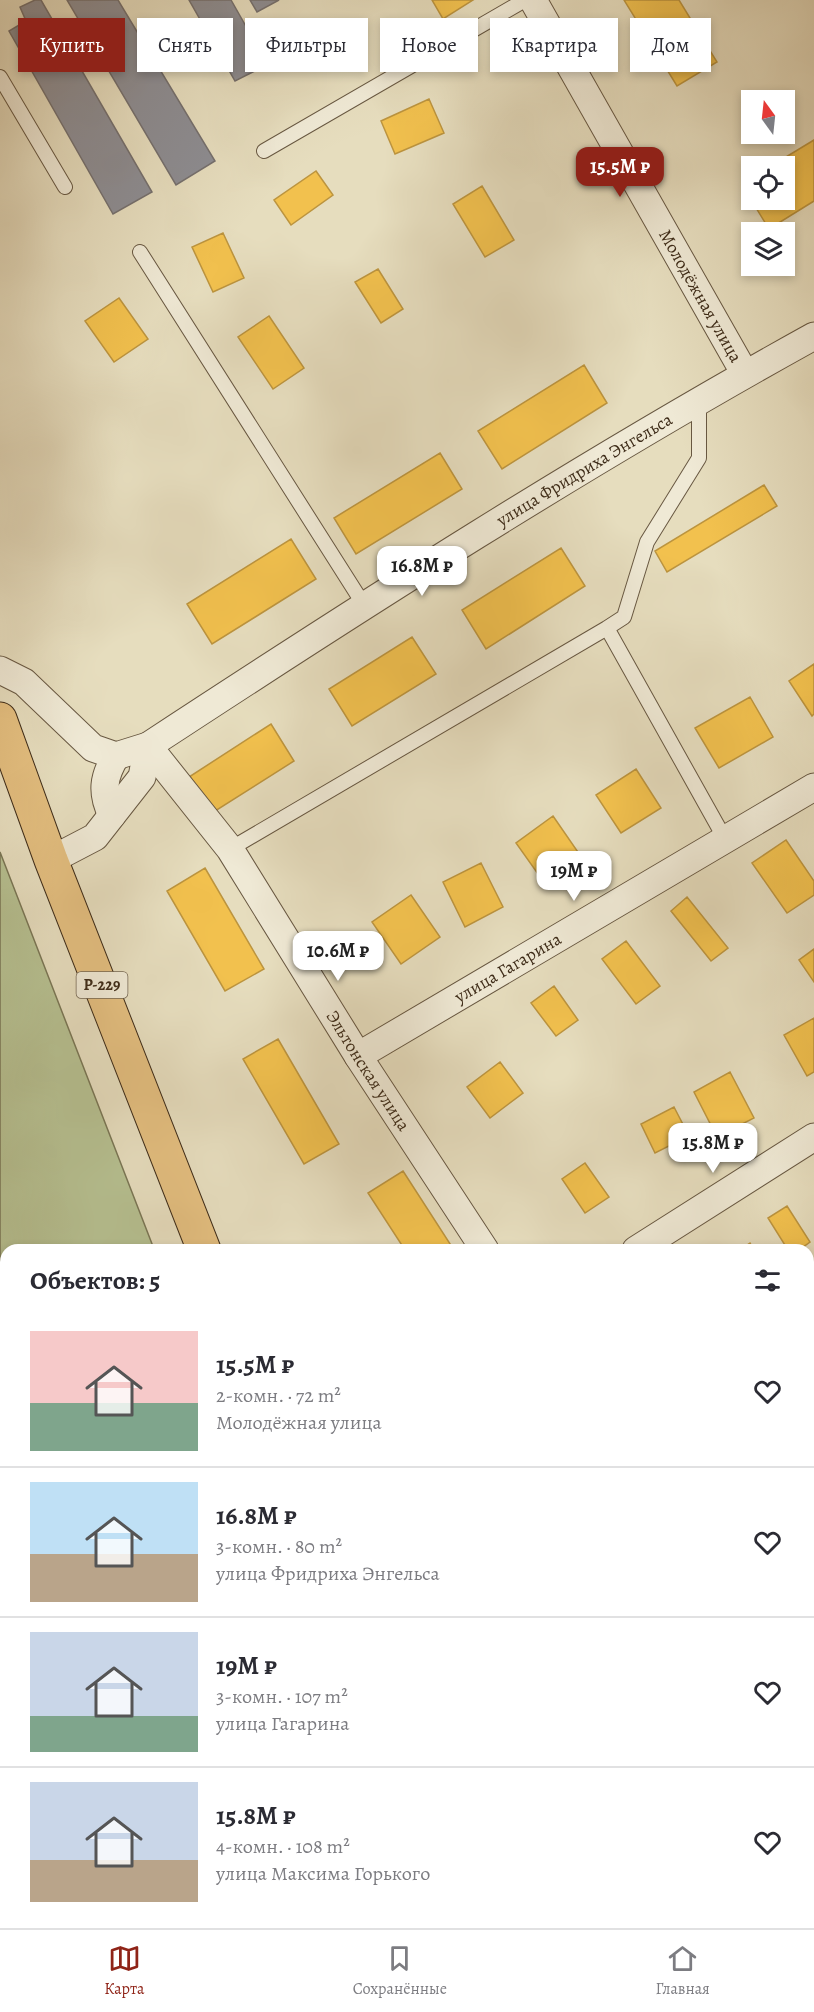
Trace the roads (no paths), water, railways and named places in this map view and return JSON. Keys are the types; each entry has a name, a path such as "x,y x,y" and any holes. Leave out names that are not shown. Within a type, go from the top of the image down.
{"main road":[{"name":"Р-229","path":"0,719 51,860 202,1244"}],"street":[{"name":"Молодёжная улица","path":"533,0 745,374"},
{"name":"улица Фридриха Энгельса","path":"116,756 148,746 364,605 541,495 745,374 814,336"},
{"path":"0,670 24,682 93,748 116,756 106,772 104,787 105,801 112,815"},
{"path":"51,860 95,837 142,777 148,746"},
{"name":"Эльтонская улица","path":"148,746 230,849 358,1056 481,1244"},
{"name":"улица Гагарина","path":"358,1056 725,839 812,793"},
{"path":"645,1244 814,1137"}],"lane":[{"path":"264,151 525,0"},
{"path":"0,77 64,187"},
{"path":"140,252 364,605"},
{"path":"230,849 624,617 647,542 699,458 699,403"},
{"path":"606,628 725,839"}]}
